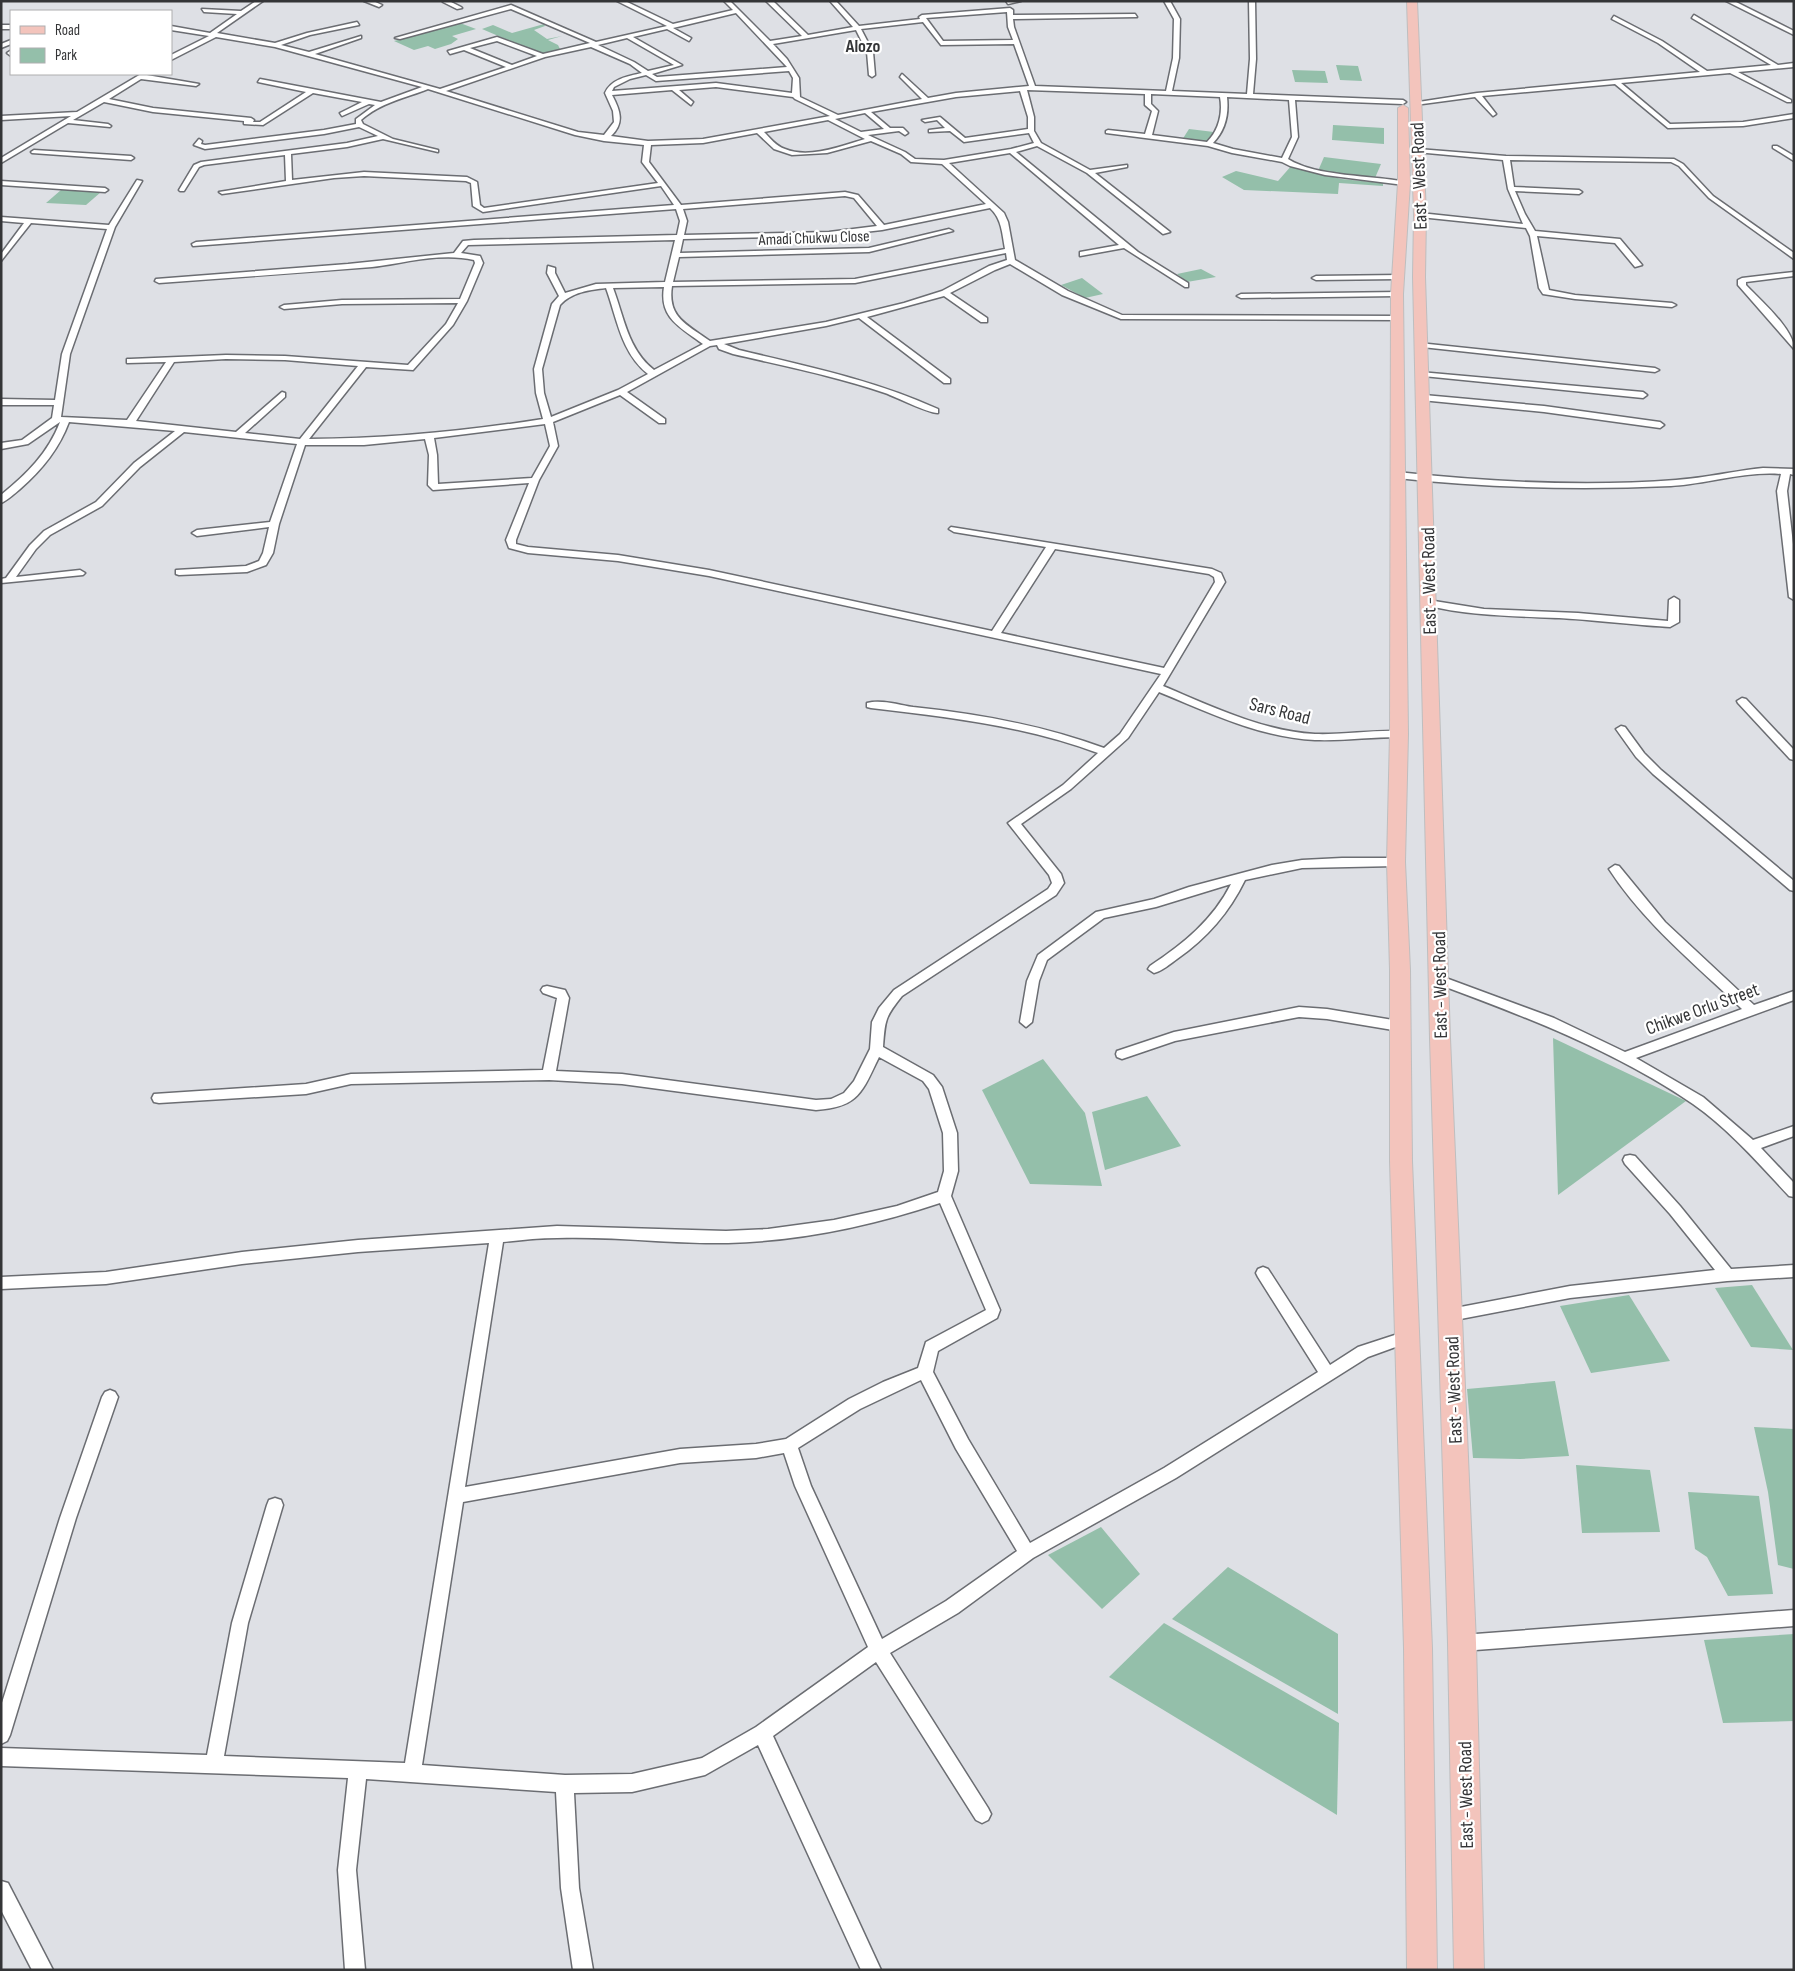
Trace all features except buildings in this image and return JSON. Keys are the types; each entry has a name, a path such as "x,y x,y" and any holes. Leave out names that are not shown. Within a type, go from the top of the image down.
{"main road":[{"name":"East - West Road","path":"1400,1 1409,102 1418,151 1419,277 1424,398 1428,603 1462,1643 1469,1970"},
{"name":"East - West Road","path":"1412,1 1409,102 1397,285 1399,395 1397,474 1399,734 1396,862 1407,1337 1418,1658 1422,1970"}],"street":[{"path":"172,57 214,35 260,1"},
{"path":"367,1 379,5"},
{"path":"448,1 447,3 459,8"},
{"path":"497,1 594,44 632,63 646,74 660,79 791,69"},
{"path":"727,1 791,69 796,78 795,95 799,100 838,117"},
{"path":"769,1 807,37"},
{"path":"834,1 859,28 872,56 872,75"},
{"path":"1018,1 1007,2 1016,42 1033,88"},
{"path":"1167,1 1177,19 1176,58 1169,92"},
{"path":"1250,95 1253,59 1252,1"},
{"path":"1729,1 1794,33"},
{"path":"622,2 670,26 689,39"},
{"path":"398,38 511,7"},
{"path":"204,10 242,13"},
{"path":"922,20 923,16 927,15 1010,10"},
{"path":"440,91 543,56 738,11"},
{"path":"1010,17 1135,16"},
{"path":"1694,17 1778,67"},
{"path":"1614,18 1660,42 1705,73"},
{"path":"768,43 922,20"},
{"path":"922,20 938,42 945,44 1016,42"},
{"path":"274,45 309,34 357,24"},
{"path":"172,28 274,45 310,54 428,87 555,128 604,138 648,142 689,142 830,119 956,95 1033,88 1409,102 1794,65"},
{"path":"608,92 611,86 618,82 679,65 627,36"},
{"path":"310,54 359,37"},
{"path":"450,52 500,40 543,56"},
{"path":"464,48 510,66"},
{"path":"1730,71 1789,100"},
{"path":"1,160 142,75 196,84"},
{"path":"902,76 918,94 927,100"},
{"path":"260,81 381,104"},
{"path":"1615,81 1668,126 1743,124 1794,116"},
{"path":"608,92 726,85 795,95"},
{"path":"360,124 358,120 360,117 381,104 428,87"},
{"path":"672,87 691,103"},
{"path":"1023,89 1031,117 1031,131 1038,144 1089,172 1166,232"},
{"path":"101,99 143,109 251,120 246,123 258,125 313,90"},
{"path":"604,138 613,130 618,116 617,107 608,92"},
{"path":"1148,92 1148,105 1156,110 1148,137"},
{"path":"1209,144 1216,136 1224,118 1223,94"},
{"path":"1477,95 1493,114"},
{"path":"1284,160 1295,137 1292,97"},
{"path":"342,114 370,101"},
{"path":"867,112 889,130"},
{"path":"1,118 77,114"},
{"path":"925,120 938,118 964,140 1031,131"},
{"path":"830,119 860,135 903,152 913,161 944,162 1011,151 1038,144"},
{"path":"64,121 108,126"},
{"path":"199,141 197,145 205,147 324,132 360,124 383,137 436,151"},
{"path":"860,135 901,128 905,133"},
{"path":"931,131 951,129"},
{"path":"759,131 780,150 790,153 833,149 871,139"},
{"path":"1108,132 1209,144 1232,151 1284,160 1292,165 1325,173 1404,182"},
{"path":"182,190 199,164 288,153 383,137"},
{"path":"648,142 644,154 645,163 649,171 663,184 684,216 684,226 678,255 668,283 666,295 668,308 677,319 708,344"},
{"path":"28,143 42,144 35,150 35,153 132,158"},
{"path":"1775,147 1794,159"},
{"path":"1011,151 1125,246 1185,285"},
{"path":"1418,151 1506,158 1661,158 1672,160 1681,165 1711,197 1794,258"},
{"path":"288,153 289,182"},
{"path":"1506,158 1511,189 1526,226 1533,233 1543,288 1546,292 1568,296 1672,305"},
{"path":"944,162 993,205 1004,222 1011,261 1065,293 1121,317 1398,318"},
{"path":"1089,172 1125,166"},
{"path":"222,192 364,174 467,179 474,182 477,206 483,210 663,184"},
{"path":"1,500 28,478 56,446 61,420 59,403 66,354 111,227 139,181"},
{"path":"1,183 105,190"},
{"path":"1511,189 1579,192"},
{"path":"196,244 845,194 856,196 882,228"},
{"path":"456,255 466,243 474,242 829,234 882,228 993,205"},
{"path":"1420,215 1526,226"},
{"path":"1,219 111,227"},
{"path":"1,260 29,221"},
{"name":"Amadi Chukwu Close","path":"678,255 869,250 949,231"},
{"path":"1533,233 1617,241 1638,265"},
{"path":"1083,254 1125,246"},
{"path":"1009,250 856,281 668,283 609,286 572,292 563,296 556,304 538,369 540,393 554,446 536,480 511,540 512,546 516,548 618,558 709,573 1167,672"},
{"path":"130,361 285,358 403,370 414,366 449,325 463,301 479,263 477,258 456,255 373,264 159,281"},
{"path":"1,446 24,442 61,420 93,419 302,442 364,442 488,430 548,421 622,392 708,344 826,324 945,293 992,268 1011,261"},
{"path":"551,268 551,273 563,296"},
{"path":"1794,274 1742,280 1742,285 1776,322 1794,347"},
{"path":"1316,278 1397,285"},
{"path":"1241,296 1397,285"},
{"path":"609,286 630,349 647,369 654,374"},
{"path":"945,293 984,320"},
{"path":"284,307 342,302 463,301"},
{"path":"861,316 947,381"},
{"path":"718,341 722,347 736,352 857,381 907,398 935,411"},
{"path":"1422,345 1655,370"},
{"path":"130,423 172,359"},
{"path":"179,572 257,567 263,563 268,553 274,524 302,442 362,366"},
{"path":"1423,374 1643,395"},
{"path":"622,392 662,421"},
{"path":"237,436 282,395"},
{"path":"1424,398 1544,409 1660,425"},
{"path":"1,402 59,403"},
{"path":"5,581 33,547 48,533 99,504 137,465 182,429"},
{"path":"429,436 433,485 436,488 536,480"},
{"path":"1397,474 1464,482 1630,485 1707,480 1760,469 1790,471 1782,492 1794,597"},
{"path":"197,534 274,524"},
{"path":"159,1098 306,1089 351,1079 549,1075 631,1080 816,1105 833,1104 850,1098 876,1049 878,1022 883,1011 898,993 1052,892 1058,883 1055,874 1014,823 1067,787 1124,736 1158,687 1220,582 1218,575 1212,572 954,529"},
{"path":"994,636 1052,546"},
{"path":"5,581 80,573"},
{"path":"1428,603 1452,610 1484,613 1577,616 1670,624 1676,618 1674,600"},
{"name":"Sars Road","path":"1158,687 1253,723 1293,735 1305,737 1374,732 1399,734"},
{"path":"1742,701 1794,756"},
{"path":"871,705 1025,725 1069,737 1105,752"},
{"path":"1622,729 1640,755 1657,772 1794,887"},
{"path":"1026,1022 1033,981 1042,958 1100,915 1156,903 1193,890 1302,864 1396,862"},
{"path":"1615,869 1626,886 1654,916 1750,1009"},
{"path":"1154,969 1184,949 1208,928 1230,901 1240,878"},
{"path":"1439,980 1549,1021 1624,1057 1698,1101 1751,1146 1794,1192"},
{"path":"547,990 561,993 564,998 549,1075"},
{"name":"Chikwe Orlu Street","path":"1624,1057 1750,1009 1794,995"},
{"path":"1122,1054 1174,1037 1299,1012 1327,1014 1399,1026"},
{"path":"876,1049 928,1078 935,1087 950,1133 951,1171 944,1196 993,1310 992,1314 981,1322 932,1347 925,1372 962,1444 1028,1553"},
{"path":"1751,1146 1794,1131"},
{"path":"1630,1160 1675,1210 1727,1275"},
{"path":"1,1283 106,1278 152,1273 242,1258 358,1246 557,1232 726,1237 768,1234 834,1226 897,1212 944,1196"},
{"path":"412,1774 497,1237"},
{"path":"1450,1315 1570,1292 1727,1275 1794,1271"},
{"path":"1263,1273 1328,1374"},
{"path":"1,1757 358,1769 564,1784 632,1783 705,1766 762,1733 878,1650 952,1607 1028,1553 1161,1478 1363,1352 1407,1337"},
{"path":"455,1497 680,1456 756,1451 789,1445 844,1408 903,1379 925,1372"},
{"path":"1,1735 68,1518 110,1397"},
{"path":"789,1445 803,1486 878,1650 982,1814"},
{"path":"214,1763 240,1623 276,1506"},
{"path":"1462,1643 1794,1618"},
{"path":"762,1733 871,1970"},
{"path":"355,1970 347,1870 358,1769"},
{"path":"564,1784 570,1888 583,1970"},
{"path":"1,1890 43,1970"}],"green space":[{"path":"460,23 476,29 452,36 458,39 451,44 435,49 428,46 414,50 394,41"},
{"path":"544,24 545,26 534,30 547,39 562,36 548,40 558,45 561,51 543,55 482,29 493,25 512,33"},
{"path":"1336,65 1358,66 1362,81 1340,80"},
{"path":"1292,70 1325,71 1328,83 1295,82"},
{"path":"1333,125 1384,128 1384,144 1332,140"},
{"path":"1189,129 1214,132 1207,143 1182,140"},
{"path":"1324,157 1381,164 1375,178 1318,171"},
{"path":"1292,165 1341,179 1383,183 1383,186 1339,183 1338,194 1244,190 1222,177 1236,171 1278,181"},
{"path":"61,190 101,192 86,205 46,203"},
{"path":"1201,269 1216,277 1187,282 1177,274"},
{"path":"1082,278 1103,294 1085,298 1061,285"},
{"path":"1553,1038 1686,1101 1558,1195"},
{"path":"1043,1059 1085,1113 1102,1186 1030,1184 982,1090"},
{"path":"1147,1096 1181,1146 1105,1170 1092,1112"},
{"path":"1752,1285 1793,1350 1751,1347 1715,1288"},
{"path":"1629,1295 1670,1361 1591,1373 1560,1306"},
{"path":"1555,1381 1569,1456 1520,1459 1473,1458 1467,1389"},
{"path":"1754,1427 1794,1429 1794,1569 1778,1565 1768,1492"},
{"path":"1576,1465 1650,1470 1660,1532 1582,1533"},
{"path":"1688,1492 1759,1496 1773,1594 1728,1596 1707,1557 1695,1549"},
{"path":"1101,1527 1140,1574 1102,1609 1048,1555"},
{"path":"1228,1567 1338,1634 1338,1714 1172,1619"},
{"path":"1164,1623 1339,1723 1337,1815 1109,1677"},
{"path":"1794,1634 1794,1721 1723,1723 1704,1640"}],"district":[{"name":"Alozo","path":"863,46"}]}
